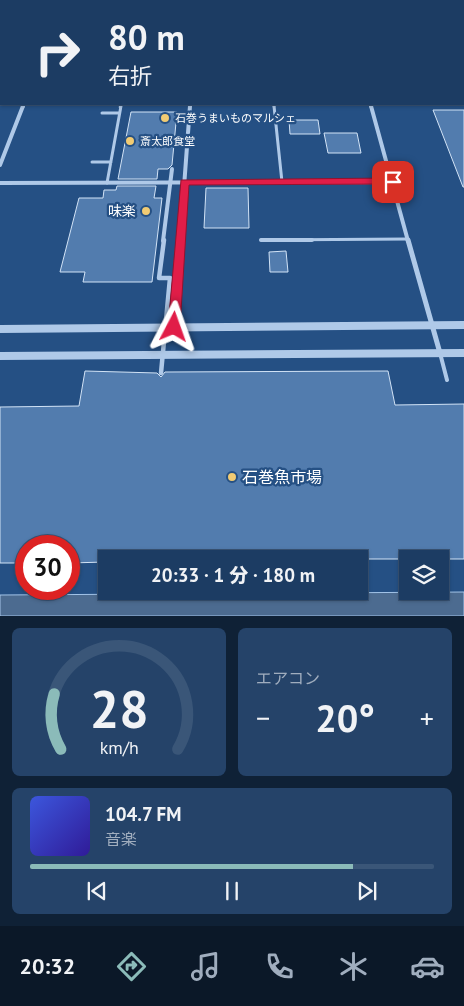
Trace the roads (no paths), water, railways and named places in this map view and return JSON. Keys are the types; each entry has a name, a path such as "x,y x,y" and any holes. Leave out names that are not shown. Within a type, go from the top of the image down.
{"street":[{"path":"0,165 24,105"},
{"path":"174,327 190,105"},
{"path":"370,105 440,353"},
{"path":"161,372 170,278 159,278 172,169"},
{"path":"0,183 393,182"},
{"path":"0,329 464,325"},
{"path":"0,356 464,353"}],"lane":[{"path":"107,183 121,105"},
{"path":"274,105 282,182"},
{"path":"102,113 120,113"},
{"path":"92,162 111,162"},
{"path":"261,240 409,239"},
{"path":"440,353 447,380"}],"water":[{"path":"399,592 399,600 449,600 449,592 464,592 464,616 0,616 0,595 15,595 15,600 80,600 80,594 98,594 98,600 368,600 368,593"}],"place":[{"name":"石巻うまいものマルシェ","path":"165,118"},
{"name":"斎太郎食堂","path":"130,141"},
{"name":"味楽","path":"146,211"},
{"name":"石巻魚市場","path":"232,477"}]}
